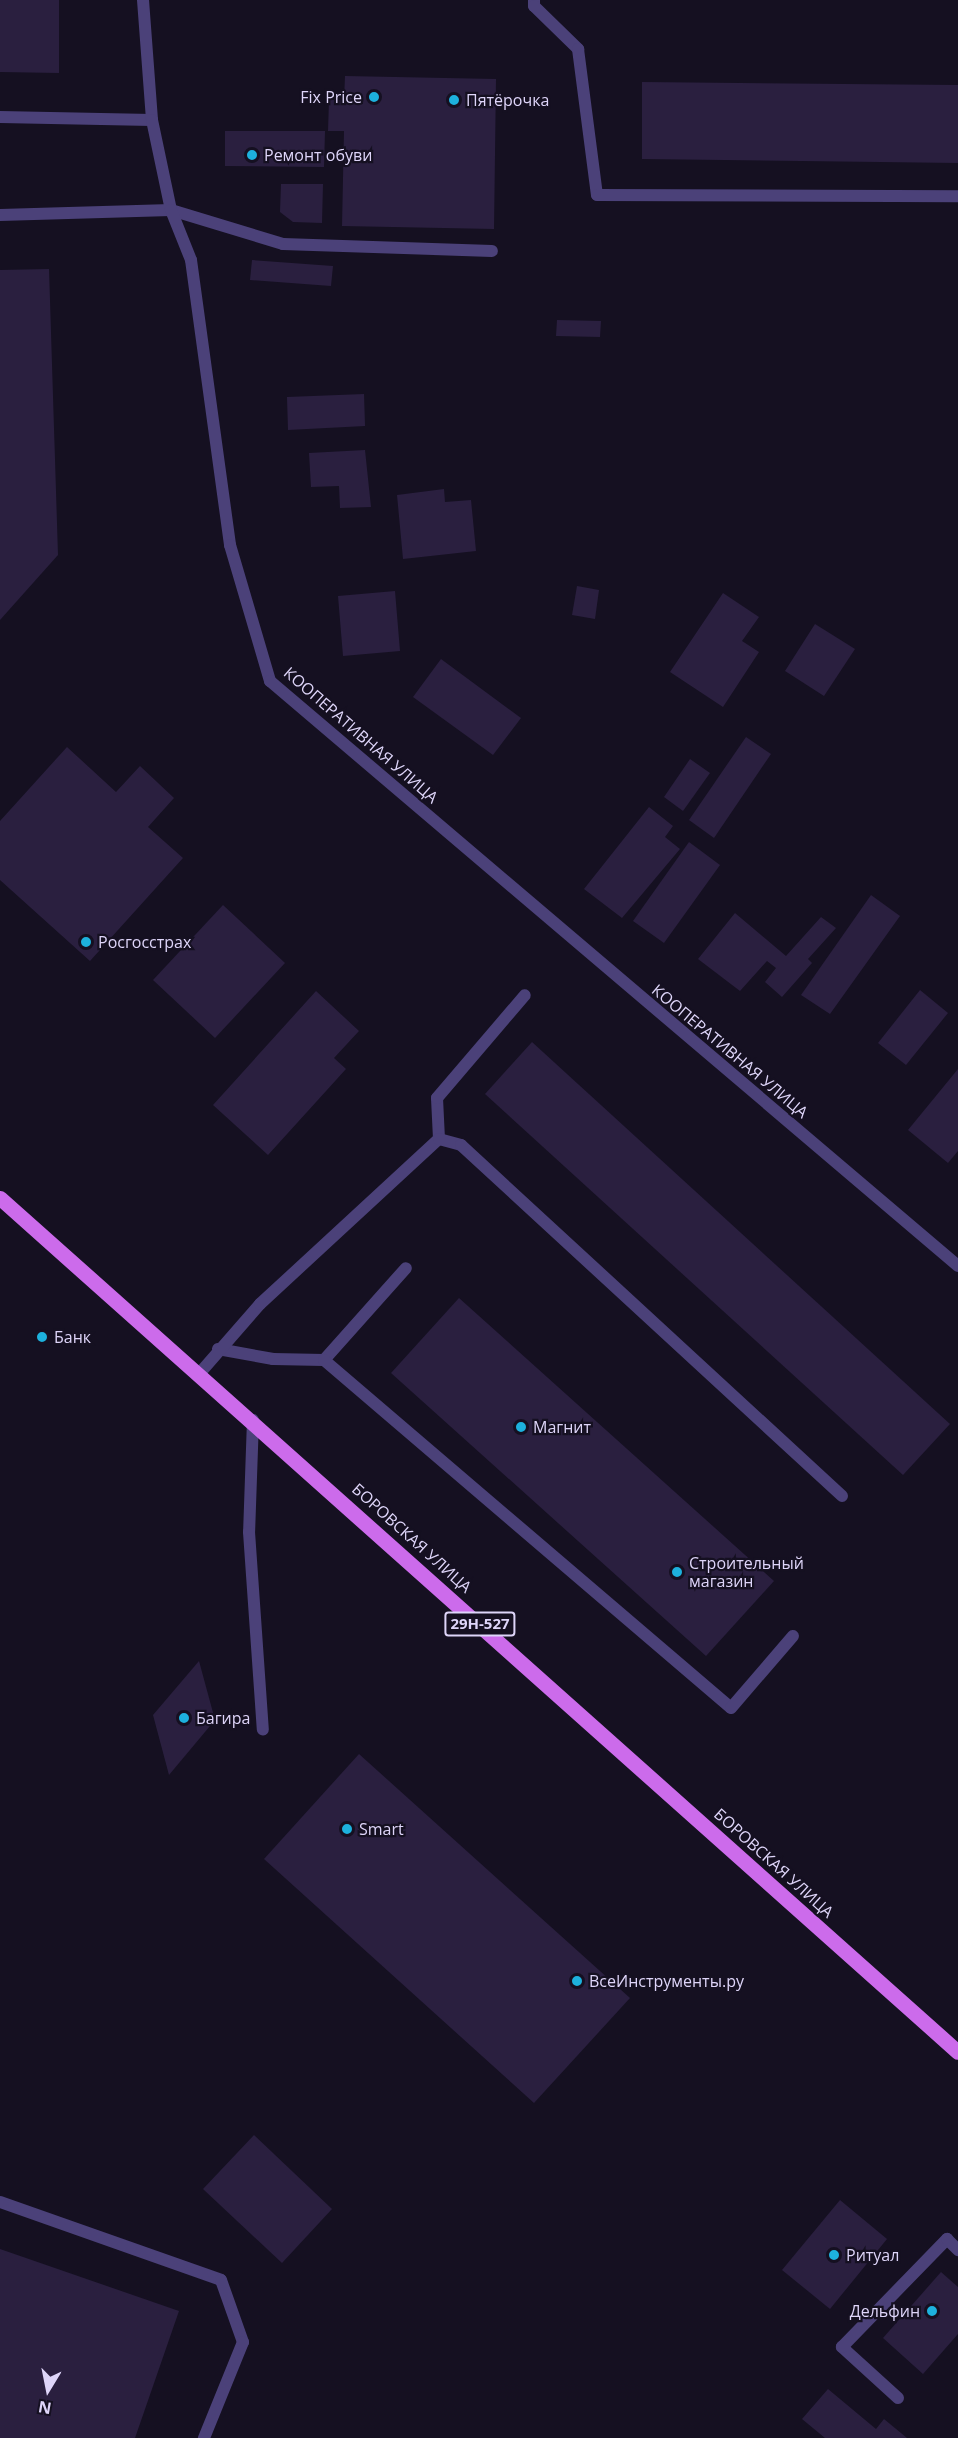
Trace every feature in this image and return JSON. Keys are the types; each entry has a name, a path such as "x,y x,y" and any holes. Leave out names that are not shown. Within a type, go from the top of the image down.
{"main road":[{"name":"БОРОВСКАЯ УЛИЦА","path":"0,1198 253,1420 958,2052"}],"street":[{"name":"КООПЕРАТИВНАЯ УЛИЦА","path":"143,0 152,120 171,210 191,260 230,545 270,681 958,1266"},
{"path":"534,0 534,6 578,49 597,195 958,196"},
{"path":"0,117 152,120"},
{"path":"0,215 171,210 283,244 492,251"},
{"path":"199,1374 218,1349 260,1304 438,1139 437,1098 525,995"},
{"path":"438,1139 461,1145 842,1496"},
{"path":"324,1360 405,1268"},
{"path":"218,1349 273,1359 324,1360 731,1708 793,1636"},
{"path":"253,1420 249,1532 263,1730"},
{"path":"0,2202 221,2280 243,2342 204,2438"},
{"path":"898,2398 842,2348 947,2239 958,2250"}],"building":[{"path":"0,0 59,0 59,73 0,72"},
{"path":"345,76 496,79 494,229 342,226 344,131 328,131 329,100 344,100"},
{"path":"642,82 958,85 958,163 642,159"},
{"path":"225,131 325,131 324,167 225,166"},
{"path":"281,184 323,184 322,223 293,222 280,212"},
{"path":"252,260 333,266 331,286 250,280"},
{"path":"49,269 58,555 0,620 0,270"},
{"path":"557,320 601,321 600,337 556,336"},
{"path":"364,394 365,426 288,430 287,397"},
{"path":"365,450 371,507 340,508 339,486 311,487 309,453"},
{"path":"444,489 445,502 471,500 476,551 403,559 397,495"},
{"path":"577,586 599,590 595,619 572,615"},
{"path":"395,591 400,651 343,656 338,596"},
{"path":"723,593 759,617 742,641 759,652 723,707 670,672"},
{"path":"815,624 855,649 824,696 785,671"},
{"path":"441,659 521,718 493,755 413,697"},
{"path":"746,737 771,754 714,838 689,820"},
{"path":"67,747 116,792 140,766 174,798 148,827 183,858 90,961 0,880 0,821"},
{"path":"690,759 710,773 683,811 664,797"},
{"path":"649,807 673,826 665,837 680,849 622,918 584,889"},
{"path":"689,842 720,865 664,943 633,921"},
{"path":"871,895 900,916 830,1014 801,995"},
{"path":"223,905 285,963 215,1038 153,980"},
{"path":"735,913 786,956 821,917 836,928 808,959 812,963 782,997 765,982 776,968 767,961 740,991 698,959"},
{"path":"920,990 948,1013 906,1065 878,1043"},
{"path":"316,991 359,1031 334,1058 346,1069 268,1155 213,1105"},
{"path":"532,1042 950,1424 903,1475 485,1094"},
{"path":"958,1069 958,1151 948,1163 908,1130"},
{"path":"459,1298 774,1581 706,1656 391,1373"},
{"name":"Багира","path":"199,1661 215,1720 169,1775 153,1715"},
{"path":"359,1754 630,1998 534,2103 264,1859"},
{"path":"254,2135 332,2209 282,2263 203,2189"},
{"name":"Ритуал","path":"840,2200 887,2239 830,2309 782,2270"},
{"path":"0,2249 179,2311 135,2438 0,2438"},
{"name":"Дельфин","path":"941,2272 958,2287 958,2334 923,2374 883,2338"},
{"path":"828,2389 876,2429 884,2419 907,2438 825,2438 802,2419"}],"place":[{"name":"Fix Price","path":"374,97"},
{"name":"Пятёрочка","path":"454,100"},
{"name":"Ремонт обуви","path":"252,155"},
{"name":"Росгосстрах","path":"86,942"},
{"name":"Банк","path":"42,1337"},
{"name":"Магнит","path":"521,1427"},
{"name":"Строительный магазин","path":"677,1572"},
{"name":"Багира","path":"184,1718"},
{"name":"Smart","path":"347,1829"},
{"name":"ВсеИнструменты.ру","path":"577,1981"},
{"name":"Ритуал","path":"834,2255"},
{"name":"Дельфин","path":"932,2311"}]}
